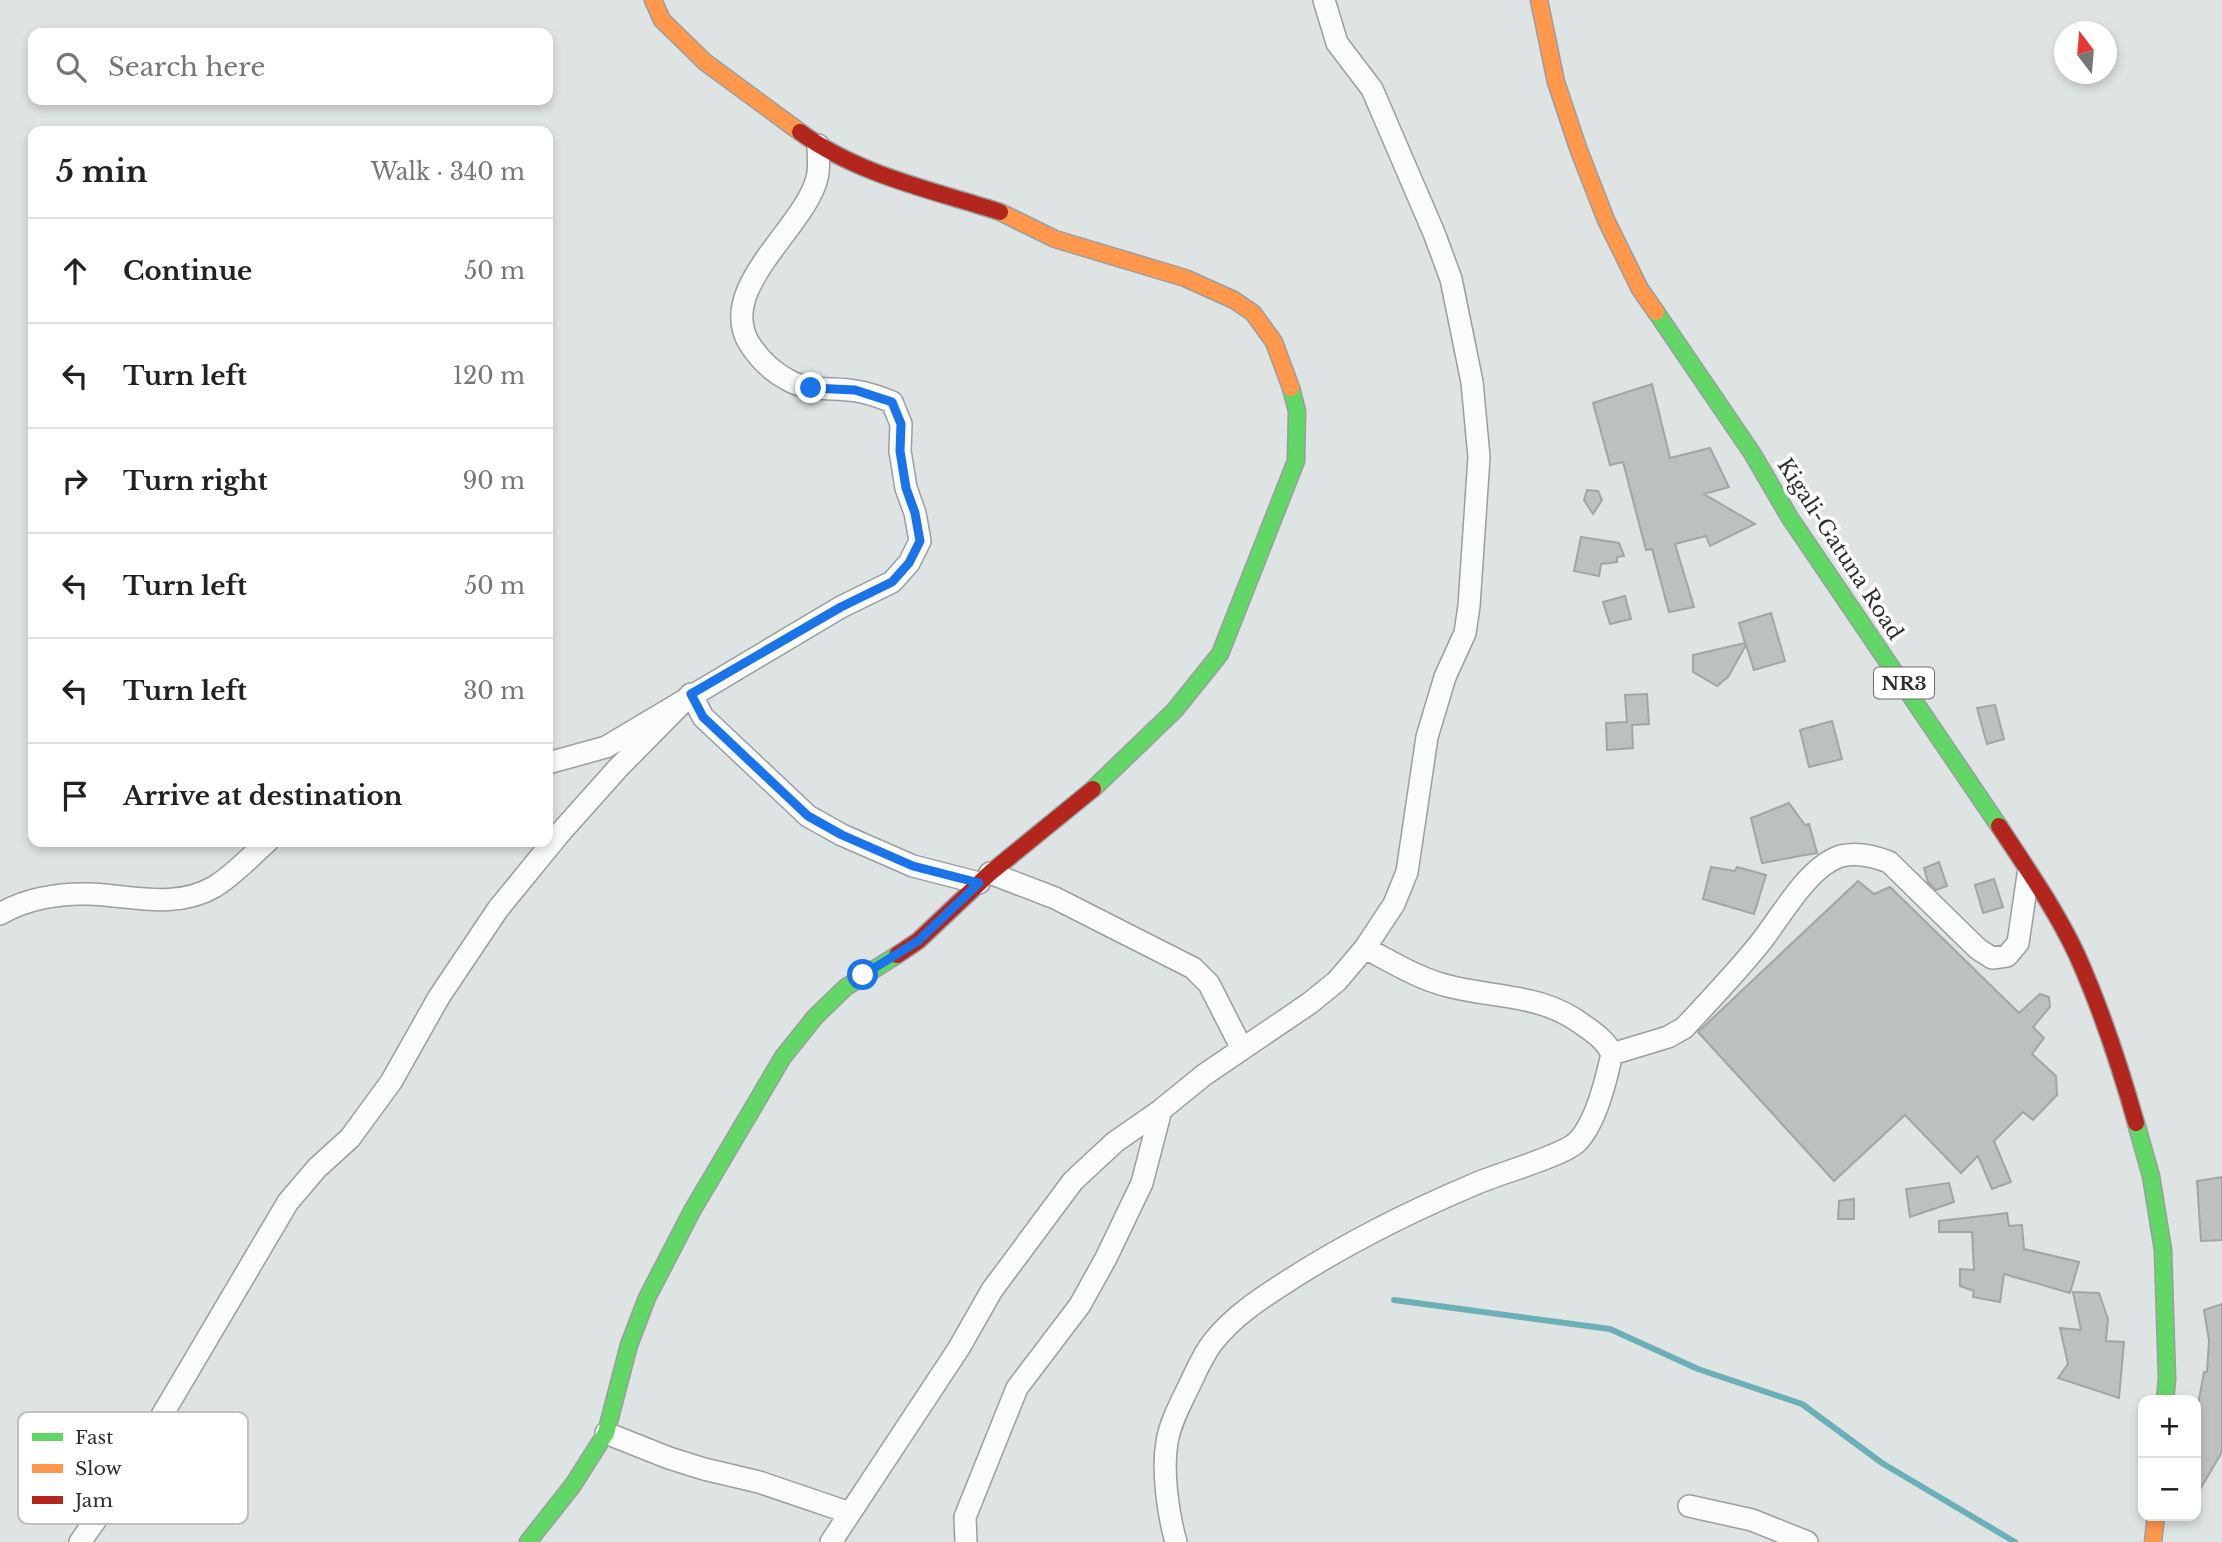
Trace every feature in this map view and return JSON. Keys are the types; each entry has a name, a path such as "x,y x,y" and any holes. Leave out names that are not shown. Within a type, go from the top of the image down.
{"main road":[{"path":"528,1542 573,1485 606,1433 629,1345 647,1297 692,1211 778,1065 815,1017 846,987 918,941 985,878 1081,799 1148,739 1206,674 1220,654 1296,461 1297,411 1288,378 1274,342 1253,313 1234,300 1185,278 1055,239 1000,212 868,170 818,145 780,120 705,62 662,20 653,0"},
{"name":"Kigali-Gatuna Road","path":"1539,0 1556,82 1578,148 1606,220 1640,289 1752,453 1790,519 1906,686 1940,741 2029,871 2076,954 2122,1072 2151,1175 2163,1250 2167,1366 2165,1395"},
{"path":"2153,1542 2155,1521"}],"street":[{"path":"831,1542 959,1348 992,1290 1073,1181 1115,1142 1161,1110 1241,1047 1337,981 1365,948 1394,904 1407,872 1427,737 1445,677 1465,633 1469,606 1479,457 1472,382 1451,279 1379,104 1363,75 1337,43 1324,0"},
{"path":"553,762 606,747 841,607 892,582 909,563 920,541 915,513 906,488 900,451 901,424 892,402 855,390 811,388 790,381 768,368 744,334 740,313 749,290 770,252 809,198 818,177 818,145"},
{"path":"691,694 703,717 808,816 842,835 913,866 985,878 1055,898 1193,968 1209,984 1241,1047"},
{"path":"553,844 602,787 691,694"},
{"path":"0,914 27,902 58,896 88,894 160,901 193,895 214,887 261,847"},
{"path":"164,1412 288,1202 317,1168 350,1138 391,1082 439,997 498,909 551,847"},
{"path":"1612,1054 1668,1037 1684,1028 1758,945 1804,883 1827,863 1842,856 1870,855 1889,862 1978,950 1992,958 2007,956 2018,943 2029,871"},
{"path":"1176,1542 1166,1462 1167,1441 1197,1369 1214,1340 1240,1314 1265,1295 1370,1234 1448,1195 1574,1144 1592,1117 1603,1089 1612,1054 1603,1039 1573,1017 1557,1008 1522,997 1449,987 1422,977 1365,948"},
{"path":"966,1542 965,1517 1017,1388 1080,1305 1106,1258 1142,1184 1161,1110"},
{"path":"606,1433 669,1458 759,1482 850,1513"},
{"path":"1689,1506 1752,1520 1807,1542"},
{"path":"80,1542 93,1524"}],"building":[{"path":"1652,384 1670,458 1710,448 1729,487 1704,494 1755,524 1710,546 1706,536 1675,544 1694,607 1669,612 1652,549 1646,550 1623,462 1610,465 1593,403"},
{"path":"1587,490 1598,491 1602,500 1593,514 1584,500"},
{"path":"1581,537 1619,543 1624,556 1617,557 1617,562 1601,564 1599,576 1574,571"},
{"path":"1625,596 1631,619 1610,624 1603,602"},
{"path":"1771,613 1785,661 1754,670 1746,645 1728,677 1717,686 1693,672 1693,655 1745,643 1739,623"},
{"path":"1647,694 1649,724 1632,725 1633,748 1607,750 1606,723 1627,722 1625,695"},
{"path":"1995,705 2004,739 1987,744 1977,708"},
{"path":"1832,721 1842,759 1809,767 1800,730"},
{"path":"1789,803 1805,825 1809,824 1817,853 1762,863 1751,818"},
{"path":"1939,862 1947,886 1936,890 1928,882 1924,868"},
{"path":"1711,867 1735,871 1737,867 1766,875 1754,914 1703,899"},
{"path":"1994,879 2003,907 1983,913 1975,885"},
{"path":"1858,881 1874,894 1890,887 2019,1013 2040,994 2049,997 2050,1007 2033,1027 2044,1038 2032,1054 2056,1076 2057,1095 2033,1120 2023,1112 1994,1141 2011,1182 1992,1189 1978,1156 1961,1173 1905,1115 1834,1181 1698,1032"},
{"path":"2222,1177 2222,1240 2201,1241 2197,1181"},
{"path":"1949,1183 1954,1202 1910,1217 1906,1189"},
{"path":"1854,1199 1854,1219 1838,1219 1839,1201"},
{"path":"2007,1213 2009,1226 2022,1225 2024,1249 2079,1262 2070,1293 2004,1274 2000,1302 1973,1297 1974,1291 1960,1286 1960,1269 1974,1270 1972,1232 1939,1232 1939,1221"},
{"path":"2073,1292 2099,1293 2108,1319 2106,1341 2124,1342 2119,1398 2058,1378 2068,1364 2060,1328 2081,1330"},
{"path":"2222,1304 2222,1452 2201,1488 2200,1395 2204,1372 2207,1372 2209,1340 2204,1310"}],"waterway":[{"path":"1394,1300 1610,1329 1698,1369 1802,1404 1882,1463 2015,1542"}],"traffic: fast":[{"path":"1656,312 1752,453 1790,518 1999,826"},
{"path":"1093,789 1175,710 1220,654 1296,461 1297,411 1291,388"},
{"path":"528,1542 573,1485 606,1433 629,1345 647,1298 692,1211 783,1057 815,1017 846,987 897,955"},
{"path":"2136,1123 2151,1176 2163,1250 2165,1395"}],"traffic: slow":[{"path":"653,0 662,20 705,62 800,132"},
{"path":"1539,0 1556,82 1578,148 1606,220 1640,289 1656,312"},
{"path":"1000,212 1055,239 1185,278 1234,300 1253,313 1274,342 1291,388"},
{"path":"2153,1542 2155,1521"}],"traffic: jam":[{"path":"800,132 846,160 896,180 1000,212"},
{"path":"897,955 918,941 990,873 1093,789"},
{"path":"1999,826 2050,905 2077,955 2110,1038 2136,1123"}],"route":[{"path":"811,388 855,390 892,402 901,424 900,451 906,488 915,513 920,541 909,563 892,582 841,607 691,694 703,717 808,816 842,835 913,866 979,883 918,941 863,975"}]}
